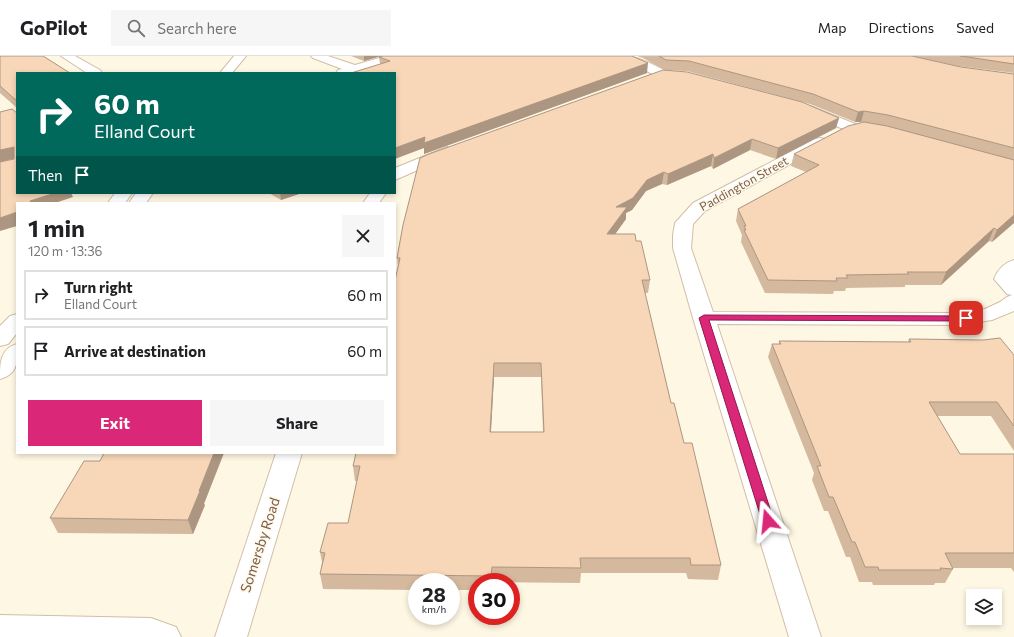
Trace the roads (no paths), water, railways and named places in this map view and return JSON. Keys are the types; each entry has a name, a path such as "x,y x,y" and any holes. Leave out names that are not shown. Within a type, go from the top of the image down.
{"street":[{"path":"67,56 94,72"},
{"path":"227,72 240,56"},
{"path":"317,56 348,71 398,56"},
{"path":"618,56 639,62 669,74 640,80"},
{"name":"Paddington Street","path":"798,106 860,128 840,132 709,201 691,215 684,223 682,248 805,637"},
{"path":"396,175 401,171 424,161 461,147"},
{"path":"117,202 123,194"},
{"path":"138,202 144,194"},
{"path":"1014,266 1006,273 1004,279 1014,290"},
{"path":"704,318 980,318 1007,308 1014,301"},
{"path":"0,339 16,321"},
{"path":"0,372 16,352"},
{"name":"Somersby Road","path":"231,637 289,454"},
{"path":"0,629 152,632 165,637"}]}
